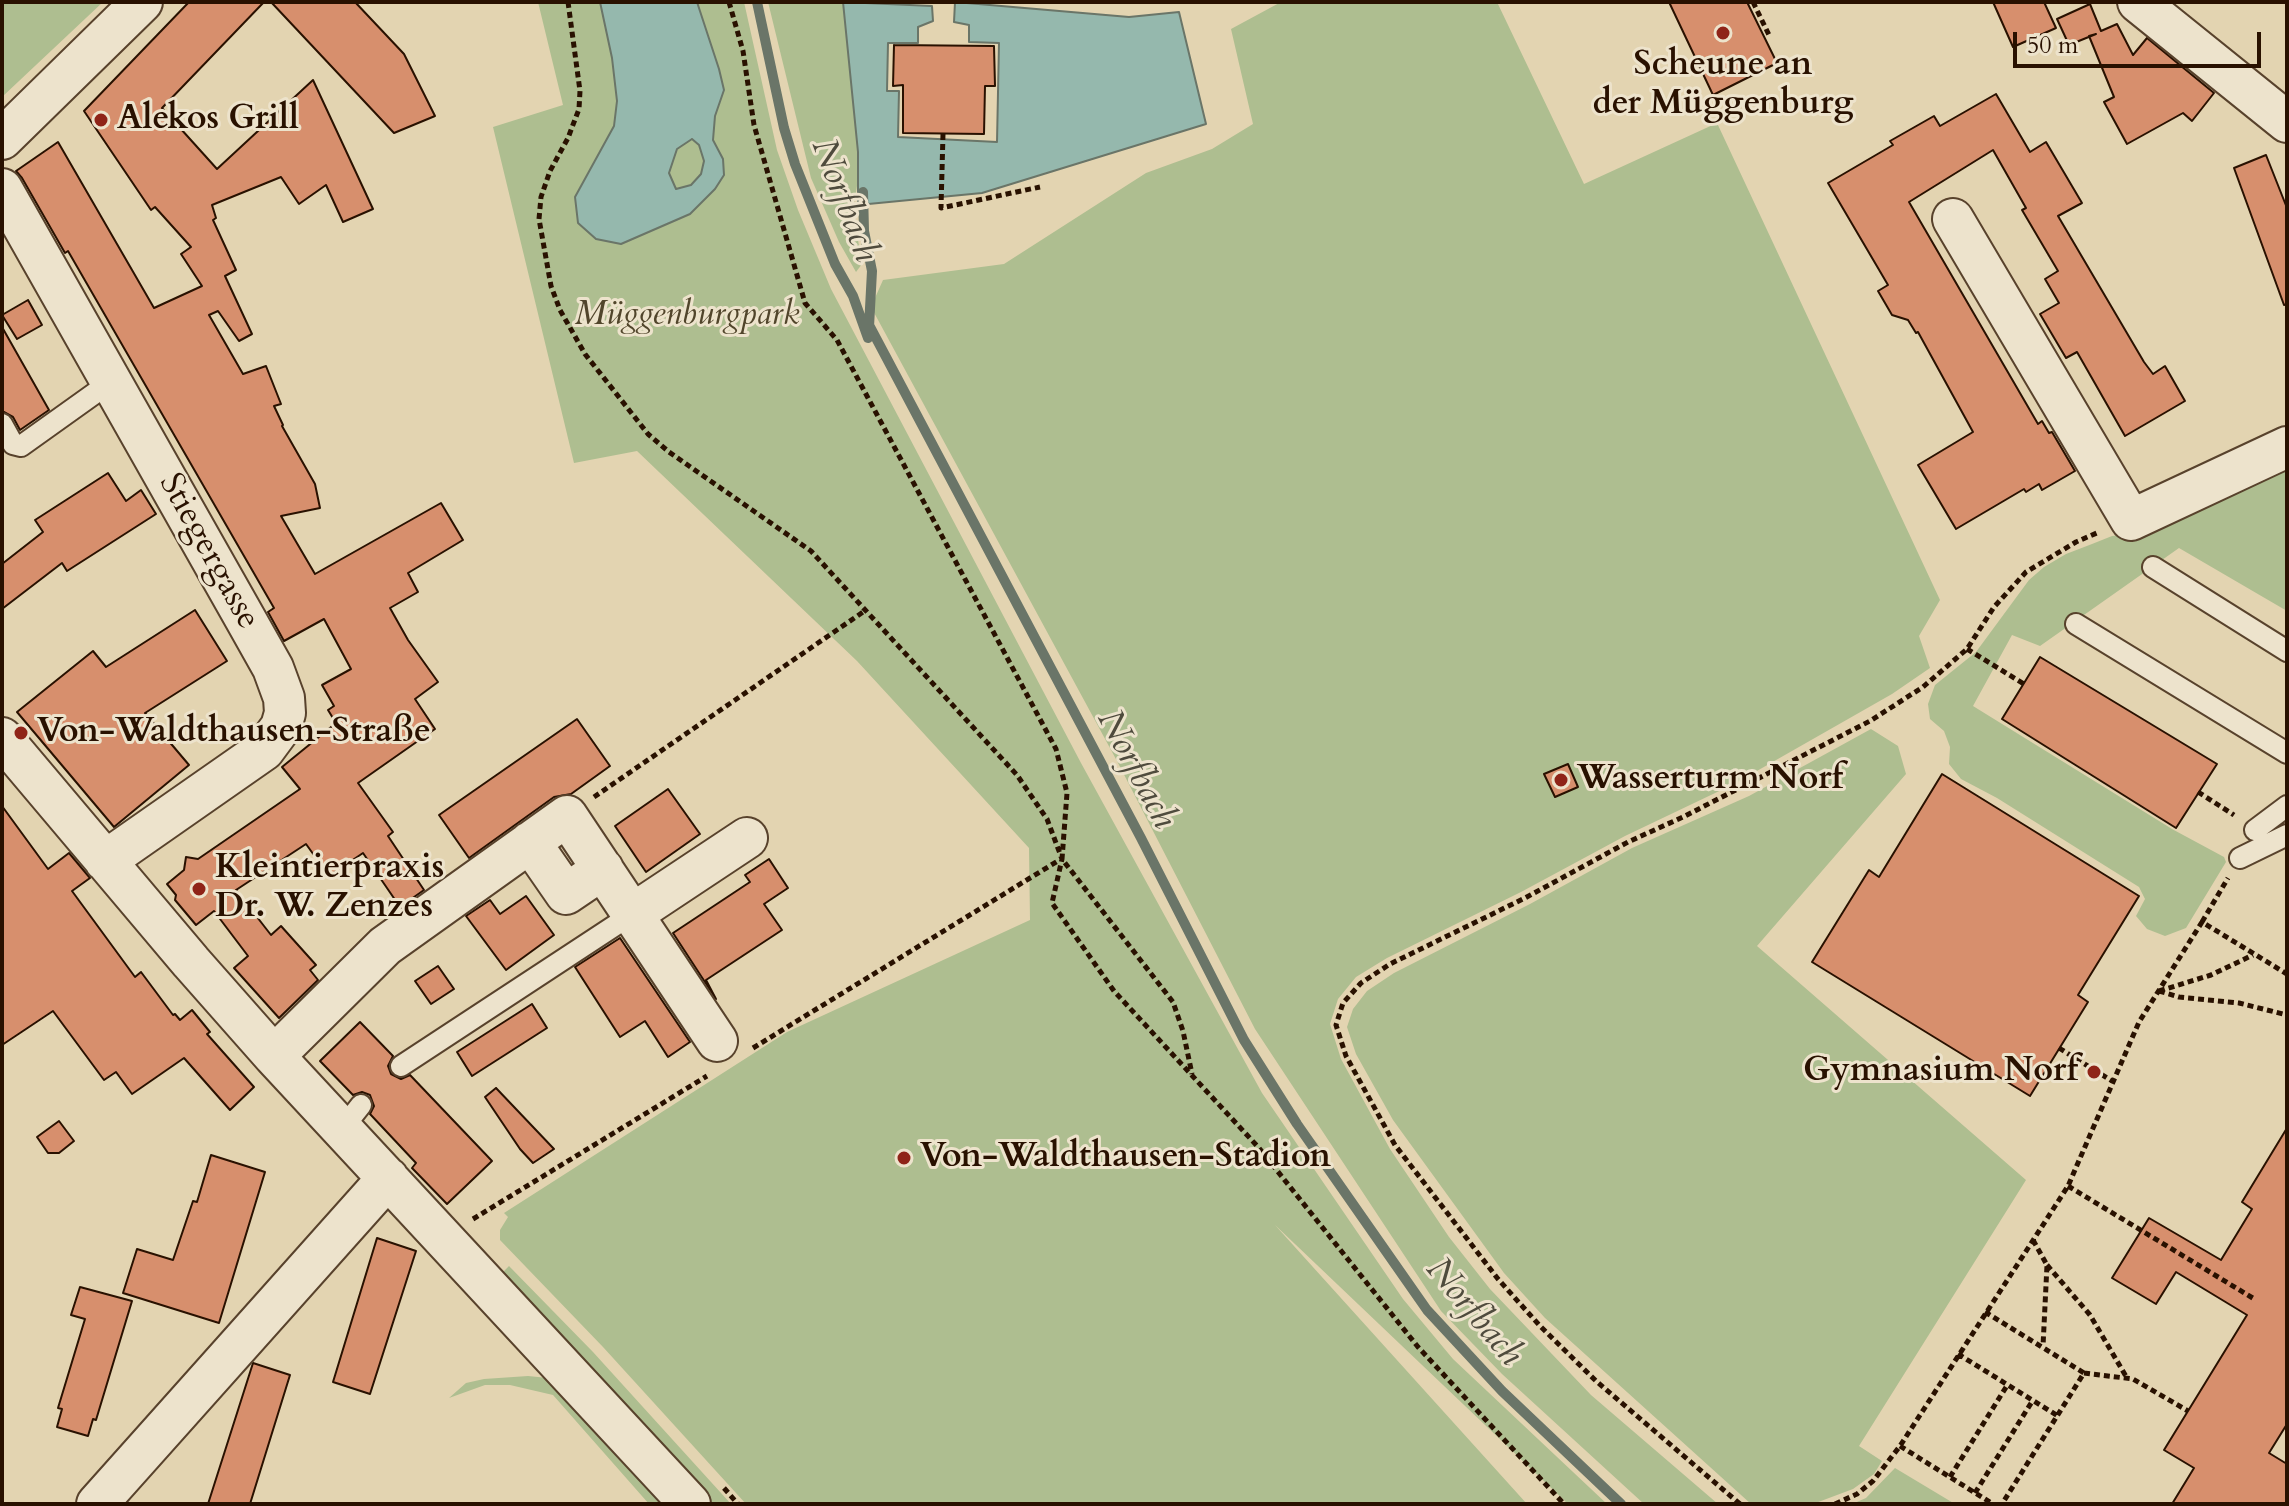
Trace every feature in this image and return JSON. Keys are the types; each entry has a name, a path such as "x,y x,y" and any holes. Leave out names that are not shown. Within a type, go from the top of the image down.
{"street":[{"path":"2,139 142,2"},
{"path":"2138,2 2287,122"},
{"name":"Stiegergasse","path":"2,189 273,668 284,698 285,713 274,739 264,750 105,861"},
{"path":"1953,219 2131,520 2287,447"},
{"path":"2,738 274,1056 352,1117 388,1178 704,1493"},
{"path":"274,1056 385,946 567,816 726,1055"},
{"path":"634,913 747,838"},
{"path":"530,842 566,894 603,869"},
{"path":"97,1504 388,1178"}],"lane":[{"path":"2,424 13,444 21,446 112,381"},
{"path":"2153,567 2287,651"},
{"path":"2076,624 2287,753"},
{"path":"2255,830 2287,806"},
{"path":"2240,858 2287,835"},
{"path":"401,1066 634,913"}],"path":[{"path":"568,2 577,65 579,109 550,171 541,197 539,219 546,270 560,310 599,375 648,434 811,551 1017,775 1047,819 1062,859 1173,1002 1183,1031 1192,1077"},
{"path":"729,2 743,51 754,125 805,303 837,340 1056,749 1067,793 1062,859 1052,903 1114,991 1259,1148 1418,1347 1564,1504"},
{"path":"1753,2 1769,35"},
{"path":"943,134 941,208 1040,187"},
{"path":"1740,1504 1596,1381 1498,1279 1395,1145 1346,1056 1336,1025 1343,1003 1361,983 1390,964 1870,721 1923,687 1967,649 1994,607 2026,572 2076,542 2131,520"},
{"path":"567,816 866,610"},
{"path":"1967,649 2024,684"},
{"path":"2198,792 2255,830"},
{"path":"468,1222 726,1055 1062,859"},
{"path":"1835,1504 1857,1494 1873,1481 1900,1446 2068,1186 2139,1022 2202,922 2287,974"},
{"path":"2159,991 2211,975 2254,954"},
{"path":"2159,991 2179,997 2239,1003 2287,1015"},
{"path":"2059,1048 2112,1081"},
{"path":"2068,1186 2256,1300"},
{"path":"2033,1240 2047,1265 2090,1315 2127,1378"},
{"path":"2043,1347 2047,1265"},
{"path":"1985,1312 2084,1373 2127,1378 2188,1411"},
{"path":"1958,1354 2058,1416"},
{"path":"2002,1504 2084,1373"},
{"path":"1950,1477 2008,1384"},
{"path":"1975,1493 2033,1400"},
{"path":"1900,1446 1993,1504"},
{"path":"704,1493 738,1504"}],"green space":[{"path":"2,2 103,2 2,97"},
{"name":"Müggenburgpark","path":"538,2 744,2 777,150 831,289 1081,763 1262,1093 1403,1299 1453,1359 1607,1504 1568,1504 1275,1225 1527,1504 746,1504 603,1347 500,1240 500,1230 508,1217 504,1213 787,1032 1030,920 1029,848 857,661 637,451 574,463 493,127 563,105"},
{"path":"768,2 843,2 858,152 853,210 862,264 856,272 811,178"},
{"path":"1281,2 1497,2 1584,184 1717,123 1940,600 1919,636 1930,668 1892,694 1734,784 1387,958 1356,977 1338,999 1330,1024 1341,1059 1390,1149 1449,1237 1490,1289 1591,1395 1718,1504 1644,1504 1502,1374 1441,1311 1255,1029 1117,761 871,307 883,280 1004,264 1146,173 1212,149 1253,124 1231,29"},
{"path":"2287,458 2287,611 2179,548 2040,646 2012,635 1973,706 2172,829 2224,857 2226,862 2186,928 2165,936 2147,929 2136,916 2145,899 2139,887 1997,798 1961,779 1949,764 1950,747 1944,731 1930,719 1928,704 1935,685 1976,652 2029,580 2044,567 2066,554 2112,536 2133,534"},
{"path":"1871,729 1898,746 1906,774 1757,946 2026,1180 1859,1446 1882,1461 1874,1474 1853,1489 1813,1504 1751,1504 1545,1318 1504,1273 1393,1120 1356,1054 1347,1027 1353,1009 1367,991 1394,973 1632,848 1749,796"},
{"path":"509,1266 593,1352 731,1504 708,1504 499,1276"},
{"path":"528,1376 548,1378 669,1504 649,1504 553,1395 510,1385 485,1385 449,1398 466,1383"},
{"path":"1895,1468 1955,1504 1852,1504 1866,1498"}],"water":[{"path":"600,2 697,2 724,90 715,116 713,140 723,159 724,175 715,189 690,214 621,244 596,239 578,223 575,197 614,126 617,101","holes":["692,139 699,145 704,161 701,174 691,185 676,189 669,173 677,149"]},
{"path":"843,2 932,6 933,21 918,27 918,43 888,43 887,91 899,91 898,137 997,142 999,43 969,42 969,25 954,22 955,2 1129,17 1179,12 1206,124 982,193 858,205 858,152"}],"building":[{"path":"189,2 264,2 162,108 217,169 313,80 373,209 343,222 326,185 299,204 281,177 212,205 216,218 213,220 236,270 225,276 252,334 239,341 218,311 209,315 243,374 266,366 281,404 274,406 282,426 315,484 320,508 281,516 315,574 441,503 463,540 408,573 418,592 390,608 438,682 415,699 435,729 358,783 393,832 388,836 424,890 400,907 363,853 329,876 306,844 236,890 271,935 281,926 316,965 310,970 318,980 279,1018 234,968 248,956 214,911 196,925 175,900 176,895 167,884 184,870 186,857 198,859 300,789 282,767 336,723 328,710 334,706 322,685 351,669 324,619 284,641 268,612 274,608 68,251 65,253 16,171 58,142 154,308 202,286 181,254 191,247 155,207 151,210 84,111"},
{"path":"271,2 355,2 404,54 435,116 394,133"},
{"name":"Scheune an der Müggenburg","path":"1669,2 1747,2 1777,63 1713,95"},
{"path":"1993,2 2044,2 2056,28 2013,47"},
{"path":"2090,4 2101,31 2117,24 2133,55 2147,38 2214,93 2192,121 2183,113 2127,144 2104,102 2114,97 2089,37 2069,45 2057,19"},
{"path":"894,45 994,46 995,86 985,86 984,134 903,133 903,85 893,86"},
{"path":"1996,94 2030,152 2046,142 2082,203 2058,216 2144,362 2153,374 2165,366 2185,401 2125,436 2077,352 2066,358 2040,314 2059,303 2045,279 2058,271 2022,210 2026,208 1993,150 1909,202 2038,424 2042,421 2049,433 2052,432 2075,471 2042,490 2039,484 2026,492 2024,489 1956,529 1918,465 1973,432 1918,332 1908,320 1892,315 1878,291 1888,285 1828,183 1893,145 1890,141 1934,116 1940,126"},
{"path":"2266,155 2287,208 2287,304 2284,305 2234,168"},
{"path":"28,300 42,325 17,339 2,315"},
{"path":"2,327 49,410 20,430 13,417 2,411"},
{"path":"108,473 126,501 141,490 156,514 67,571 62,563 2,609 2,564 43,532 35,520"},
{"path":"195,610 227,661 145,713 189,765 114,827 17,712 93,651 106,667"},
{"path":"2040,657 2217,764 2176,828 2002,719"},
{"path":"577,719 610,766 571,794 554,797 469,858 439,815"},
{"name":"Wasserturm Norf","path":"1568,764 1578,787 1555,797 1544,774"},
{"path":"1942,774 2139,896 2078,995 2088,1002 2030,1096 1812,962 1869,870 1879,877"},
{"path":"668,789 700,834 646,872 615,826"},
{"path":"2,806 48,869 69,853 90,878 72,891 135,977 141,972 180,1020 192,1010 210,1032 207,1034 254,1087 230,1110 184,1058 132,1094 116,1072 104,1080 53,1011 2,1045"},
{"path":"769,859 788,888 764,904 782,930 706,980 716,999 673,933 750,882 745,875"},
{"path":"526,896 554,935 506,970 466,916 490,900 500,914"},
{"path":"620,938 690,1042 668,1057 645,1021 620,1037 575,967"},
{"path":"438,966 454,989 431,1004 415,981"},
{"path":"532,1004 547,1028 472,1076 457,1052"},
{"path":"360,1022 393,1056 388,1066 391,1074 401,1079 410,1075 492,1161 447,1204 412,1168 416,1163 370,1114 374,1106 370,1095 362,1092 353,1095 320,1061"},
{"path":"496,1088 554,1149 533,1163 485,1097"},
{"path":"59,1121 74,1141 59,1153 48,1153 37,1137"},
{"path":"2287,1128 2287,1424 2269,1453 2287,1464 2287,1504 2172,1504 2194,1468 2164,1450 2247,1315 2176,1272 2156,1304 2112,1278 2149,1218 2221,1260 2252,1209 2242,1202"},
{"path":"211,1155 265,1172 219,1323 123,1293 137,1249 173,1260 193,1201 197,1202"},
{"path":"377,1238 416,1251 370,1394 333,1382"},
{"path":"80,1287 132,1301 96,1420 93,1419 88,1436 57,1427 62,1409 58,1408 85,1319 71,1315"},
{"path":"253,1363 290,1375 250,1504 208,1504"}],"waterway":[{"name":"Norfbach","path":"757,2 784,128 795,164 835,264 853,296 868,338 868,323 1141,838 1244,1040 1297,1124 1427,1310 1502,1391 1621,1504"},
{"path":"863,192 864,231 872,271 869,327"}],"place":[{"name":"Scheune an der Müggenburg","path":"1723,33"},
{"name":"Alekos Grill","path":"101,120"},
{"name":"Von-Waldthausen-Straße","path":"21,733"},
{"name":"Wasserturm Norf","path":"1561,780"},
{"name":"Kleintierpraxis Dr. W. Zenzes","path":"199,889"},
{"name":"Gymnasium Norf","path":"2094,1072"},
{"name":"Von-Waldthausen-Stadion","path":"904,1158"}]}
